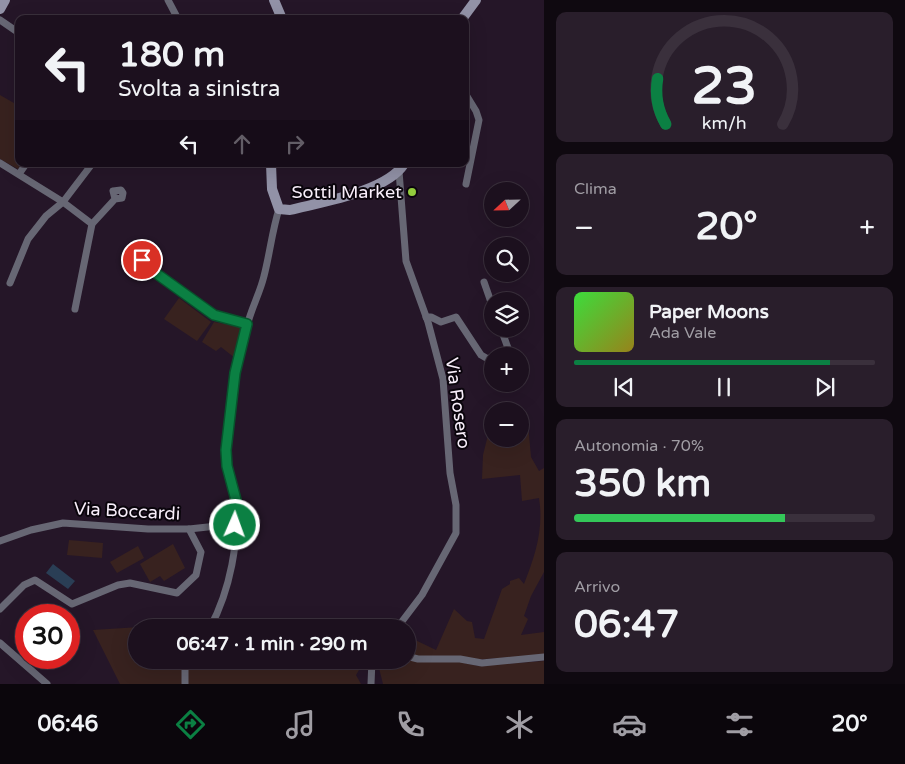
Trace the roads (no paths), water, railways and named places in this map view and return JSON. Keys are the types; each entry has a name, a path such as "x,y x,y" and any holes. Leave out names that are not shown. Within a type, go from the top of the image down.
{"street":[{"path":"0,9 5,0"},
{"path":"168,0 176,15"},
{"path":"274,0 280,15"},
{"path":"465,15 476,0"},
{"path":"0,20 15,30"},
{"path":"466,184 479,120 469,100"},
{"path":"0,162 63,202 92,224"},
{"path":"19,174 24,167"},
{"path":"10,283 28,239 46,216 63,202 90,167"},
{"path":"214,619 225,594 230,575 235,525 236,500 227,466 226,450 235,373 247,324 264,276 279,209 272,189 272,167"},
{"path":"279,209 290,210 365,191 401,167"},
{"name":"Via Rosero","path":"401,167 406,261 426,317 442,379 450,473 456,505 456,533 422,595 405,619"},
{"path":"75,310 92,224 114,199"},
{"path":"142,260 146,266 214,315 247,324"},
{"path":"484,282 487,292"},
{"path":"426,317 431,316 441,322 456,317 484,356"},
{"name":"Via Boccardi","path":"0,541 31,530 63,523 148,529 189,529 201,552 196,575 177,593 130,583 118,585 72,604 35,580 24,585 0,609"},
{"path":"226,526 235,525"},
{"path":"189,529 217,526"},
{"path":"0,644 47,684"},
{"path":"416,658 460,659 482,663 544,658"},
{"path":"184,684 185,669"},
{"path":"372,669 372,684"}],"water":[{"path":"53,564 75,581 68,589 46,573"}],"place":[{"name":"Sottil Market","path":"412,192"}]}
